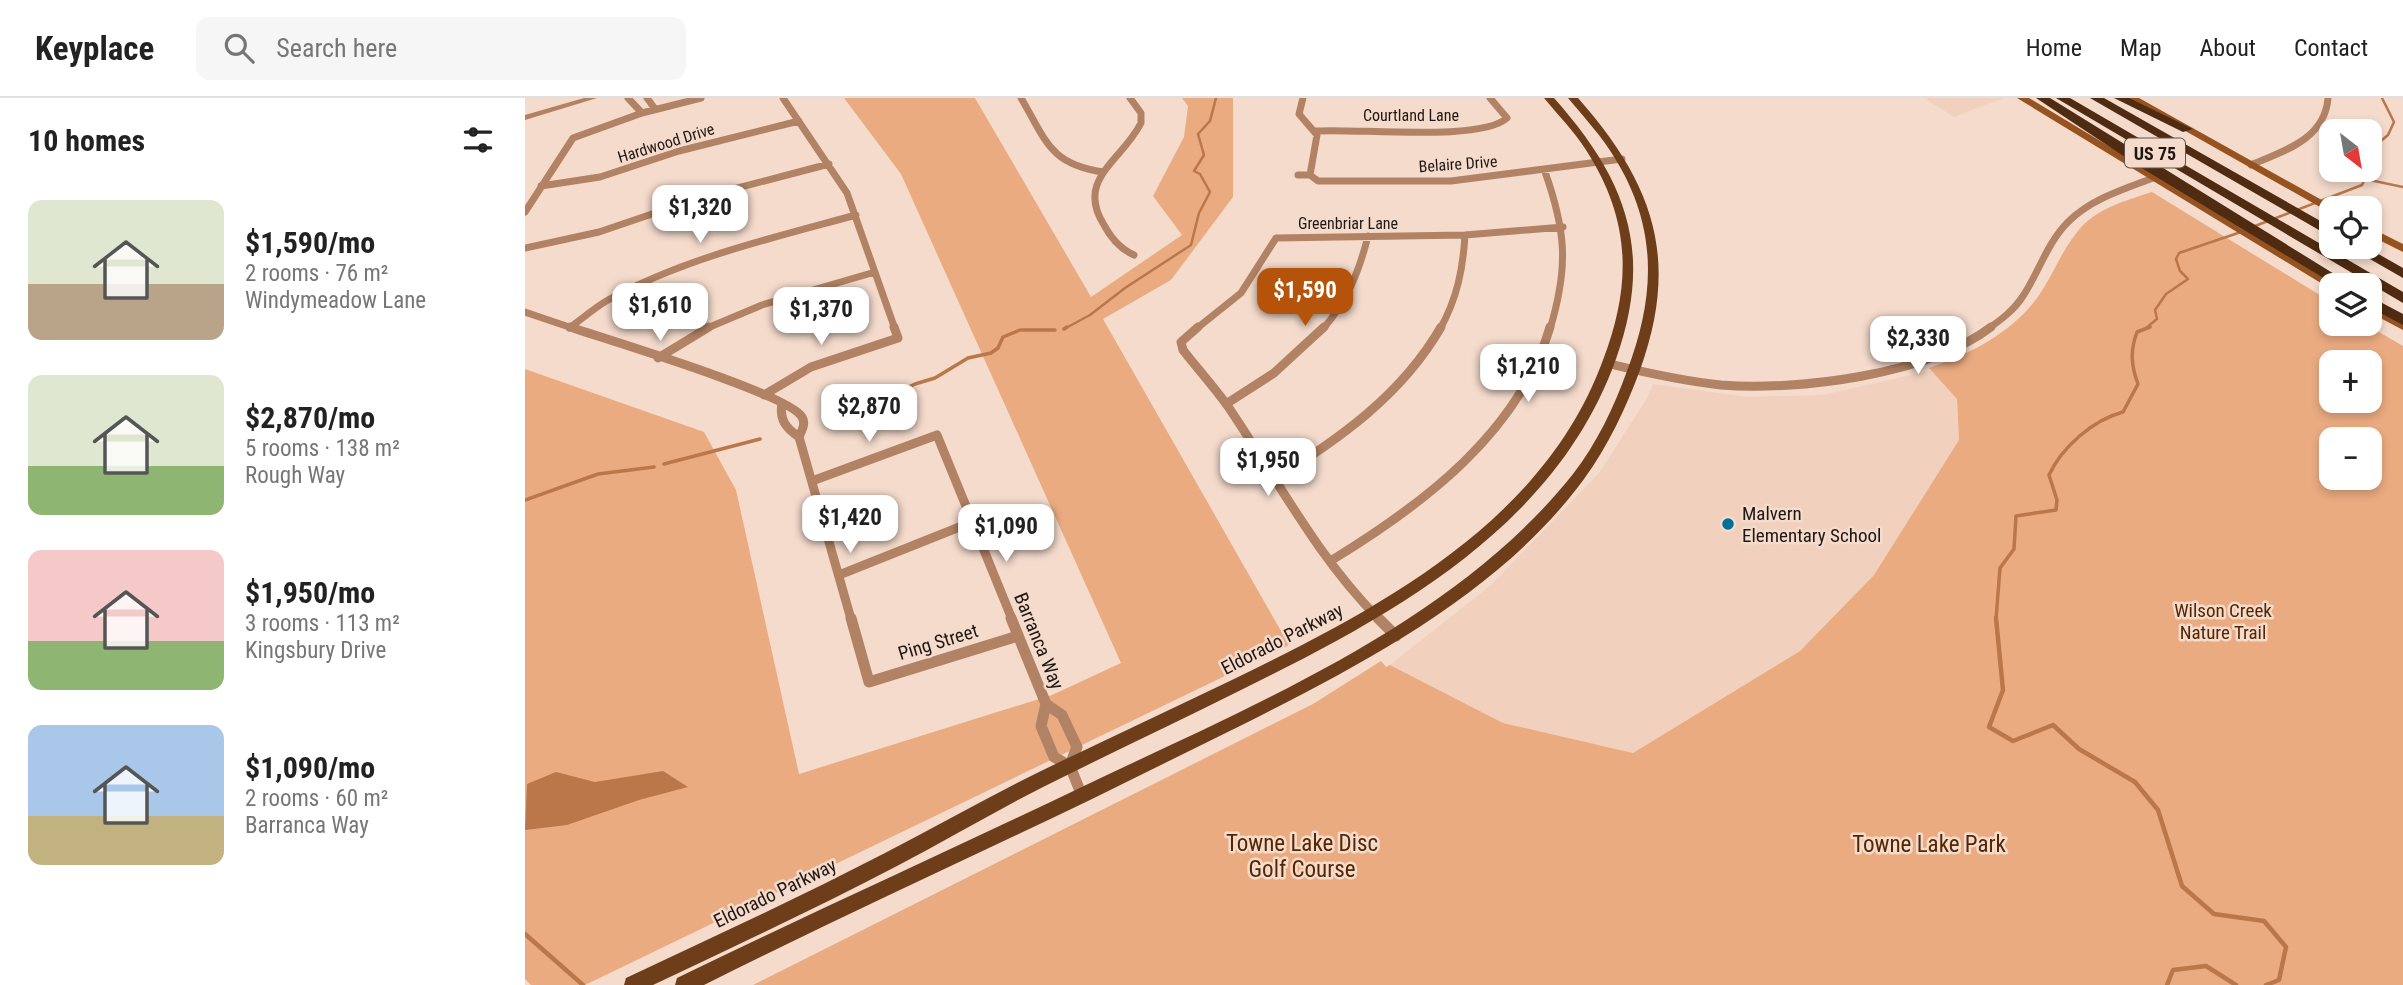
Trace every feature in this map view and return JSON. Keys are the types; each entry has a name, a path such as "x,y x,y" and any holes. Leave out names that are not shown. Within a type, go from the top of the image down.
{"highway":[{"path":"2042,98 2226,219 2323,273"},
{"name":"US 75","path":"2062,98 2403,298"},
{"name":"US 75","path":"2096,98 2319,226"},
{"path":"2120,98 2187,129"},
{"path":"2377,259 2403,274"},
{"path":"2382,308 2403,320"}],"main road":[{"name":"Eldorado Parkway","path":"633,985 839,886 1070,766 1305,652 1373,615 1430,578 1467,549 1537,482 1577,429 1610,364 1625,313 1628,287 1627,234 1618,202 1600,162 1577,128 1549,98"},
{"path":"684,985 858,900 1082,796 1312,683 1396,636 1474,580 1549,512 1581,473 1609,431 1637,371 1654,298 1651,235 1640,197 1622,159 1602,130 1573,98"},
{"path":"2022,98 2226,219"},
{"path":"2132,98 2319,202"},
{"path":"1627,234 1651,235"},
{"path":"2382,237 2403,249"},
{"path":"2260,239 2319,276"},
{"path":"2382,314 2403,326"}],"street":[{"path":"525,113 575,98"},
{"path":"525,118 593,98"},
{"path":"628,98 642,113"},
{"path":"647,98 656,109"},
{"path":"525,212 573,138 642,113 701,98"},
{"path":"764,395 786,378 818,363 898,338 856,215 844,188 783,98"},
{"path":"1021,98 1052,152 1066,165 1103,173"},
{"path":"1130,98 1139,110 1141,121 1127,146 1095,181 1094,190 1096,214 1119,249 1134,256"},
{"path":"1303,98 1299,114 1316,131 1317,139 1310,175"},
{"name":"Courtland Lane","path":"1316,131 1337,128 1447,130 1488,126 1505,121 1507,118 1490,98"},
{"path":"2252,165 2293,146 2313,133 2328,111 2328,98"},
{"name":"Hardwood Drive","path":"541,186 600,177 679,151 799,121"},
{"name":"Belaire Drive","path":"1298,175 1310,175 1318,181 1451,181 1622,159"},
{"path":"525,248 600,232 699,198 828,164"},
{"path":"1332,560 1409,510 1445,479 1475,448 1516,396 1546,342 1558,310 1566,255 1563,227 1544,169"},
{"path":"1610,364 1714,384 1787,384 1849,377 1935,355 1976,336 2006,316 2028,290 2053,242 2069,221 2095,203 2153,178"},
{"path":"569,328 606,301 648,280 702,259 856,215"},
{"name":"Greenbriar Lane","path":"1226,404 1200,374 1183,350 1181,342 1240,295 1254,278 1273,240 1288,237 1465,235 1563,227"},
{"path":"1273,480 1333,443 1368,415 1420,359 1452,304 1462,276 1465,235"},
{"path":"1368,236 1358,277 1330,322 1284,367 1226,404 1273,480 1373,615 1396,636"},
{"path":"658,358 707,326 741,312 875,272"},
{"path":"525,312 782,403 801,413 804,425 799,437"},
{"path":"1183,324 1194,332"},
{"path":"782,403 779,414 782,422 799,437 839,575 972,522"},
{"name":"Barranca Way","path":"812,481 937,435 1047,704 1062,715 1077,747 1070,766"},
{"name":"Ping Street","path":"839,575 869,682 1018,636"},
{"name":"Barranca Way","path":"1047,704 1041,726 1054,757 1070,766 1082,796"}],"shaded area":[{"path":"1924,98 2004,98 1954,117"},
{"name":"Malvern Elementary School","path":"1938,369 1956,389 1959,440 1874,575 1800,651 1633,753 1503,723 1390,665 1491,585 1599,473 1646,400 1653,384 1747,397 1822,395"},
{"path":"663,771 688,787 639,800 567,825 525,830 527,784 556,772 595,782"}],"green space":[{"path":"844,98 975,98 1091,297 1182,235 1153,196 1184,137 1188,106 1182,98 1233,98 1233,197 1171,280 1103,319 1289,645 585,985 531,985 525,979 525,369 704,432 736,490 799,774 1052,695 1121,663 901,174"},
{"path":"2152,192 2319,295 2319,336 2382,336 2382,334 2403,346 2403,985 753,985 1313,704 1381,661 1386,667 1390,665 1503,723 1633,753 1800,651 1874,575 1959,440 1957,399 1929,368 1970,351 1995,337 2018,319 2043,290 2078,231 2093,217 2112,206"}],"waterway":[{"path":"1067,327 1064,329 1090,315 1125,288 1191,245 1199,213 1210,192 1200,174 1194,171 1204,155 1198,134 1210,121 1216,98"},
{"path":"2255,226 2362,185 2375,157 2376,145 2388,135 2394,122 2382,98"},
{"path":"2379,182 2403,187"},
{"path":"2145,329 2157,319 2155,310 2166,294 2188,279 2180,271 2176,259 2179,253 2241,232"},
{"path":"2145,329 2150,327"},
{"path":"1996,618 2000,568 2014,549 2016,516 2056,510 2057,500 2049,475 2062,454 2080,436 2101,421 2123,412 2138,384 2132,358 2133,345 2137,332 2145,329"},
{"path":"828,412 852,412 873,405 915,384 935,378 968,358 991,353 998,348 1003,337 1020,330 1055,330"},
{"path":"664,464 760,439"},
{"path":"525,500 598,474 654,467"},
{"path":"1996,618 2003,690 1989,727 2013,741 2053,725 2079,749 2135,782 2158,810 2182,886 2214,914 2264,921 2286,947 2279,980 2266,985"},
{"path":"525,934 583,985"},
{"path":"2167,985 2173,970 2206,966 2236,985"}],"place":[{"name":"Malvern Elementary School","path":"1728,524"}],"park label":[{"name":"Wilson Creek Nature Trail","path":"2223,621"},
{"name":"Towne Lake Park","path":"1929,844"},
{"name":"Towne Lake Disc Golf Course","path":"1302,856"}]}
